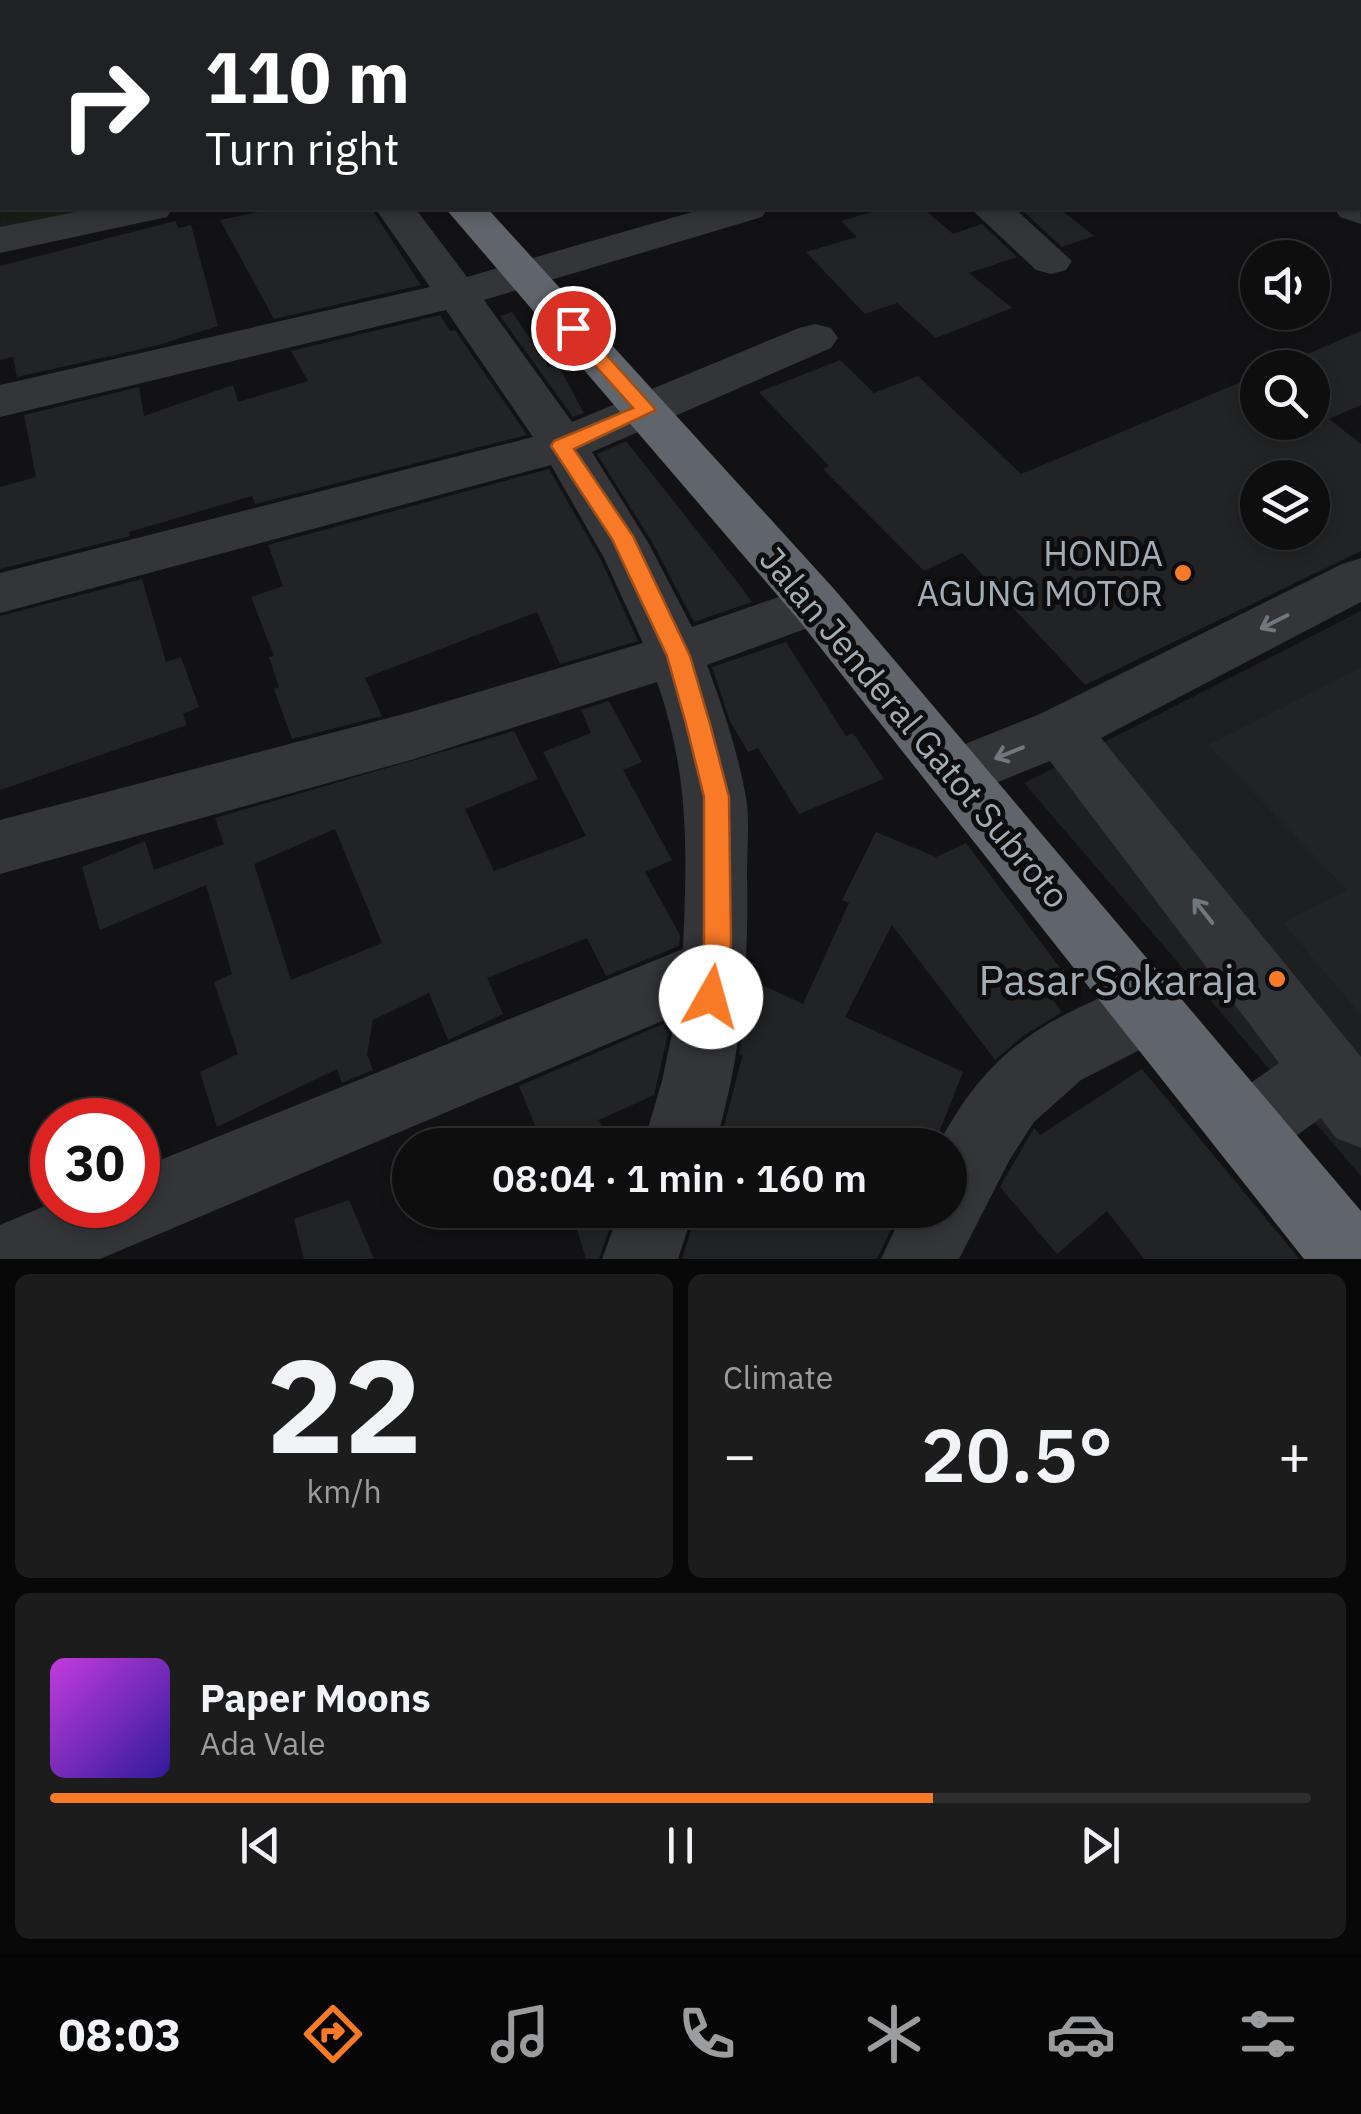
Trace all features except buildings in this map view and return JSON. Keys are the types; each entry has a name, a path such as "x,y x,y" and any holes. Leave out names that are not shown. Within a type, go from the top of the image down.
{"highway":[{"name":"Jalan Jenderal Gatot Subroto","path":"467,210 816,604 1352,1259"}],"street":[{"path":"0,240 143,210"},
{"path":"396,210 622,536 678,656 716,797 715,967 699,1088 685,1128"},
{"path":"0,401 456,294 741,210"},
{"path":"992,210 1051,262"},
{"path":"0,593 561,446 816,338"},
{"path":"956,774 1061,731 1361,578"},
{"path":"0,846 405,739 678,656 816,604"},
{"path":"1061,731 1344,1092 1247,1128"},
{"path":"9,1259 715,967"},
{"path":"967,1168 997,1114 1034,1072 1078,1044 1148,1010"},
{"path":"640,1259 651,1228"},
{"path":"919,1259 935,1228"}],"shaded area":[{"path":"0,210 144,210 0,238"},
{"name":"Pasar Sokaraja","path":"1361,611 1361,1176 1024,783"}],"place":[{"name":"HONDA AGUNG MOTOR","path":"1183,573"},
{"name":"Pasar Sokaraja","path":"1277,979"}],"route":[{"path":"573,328 646,410 561,446 622,536 678,656 698,724 716,797 718,944 711,997"}]}
